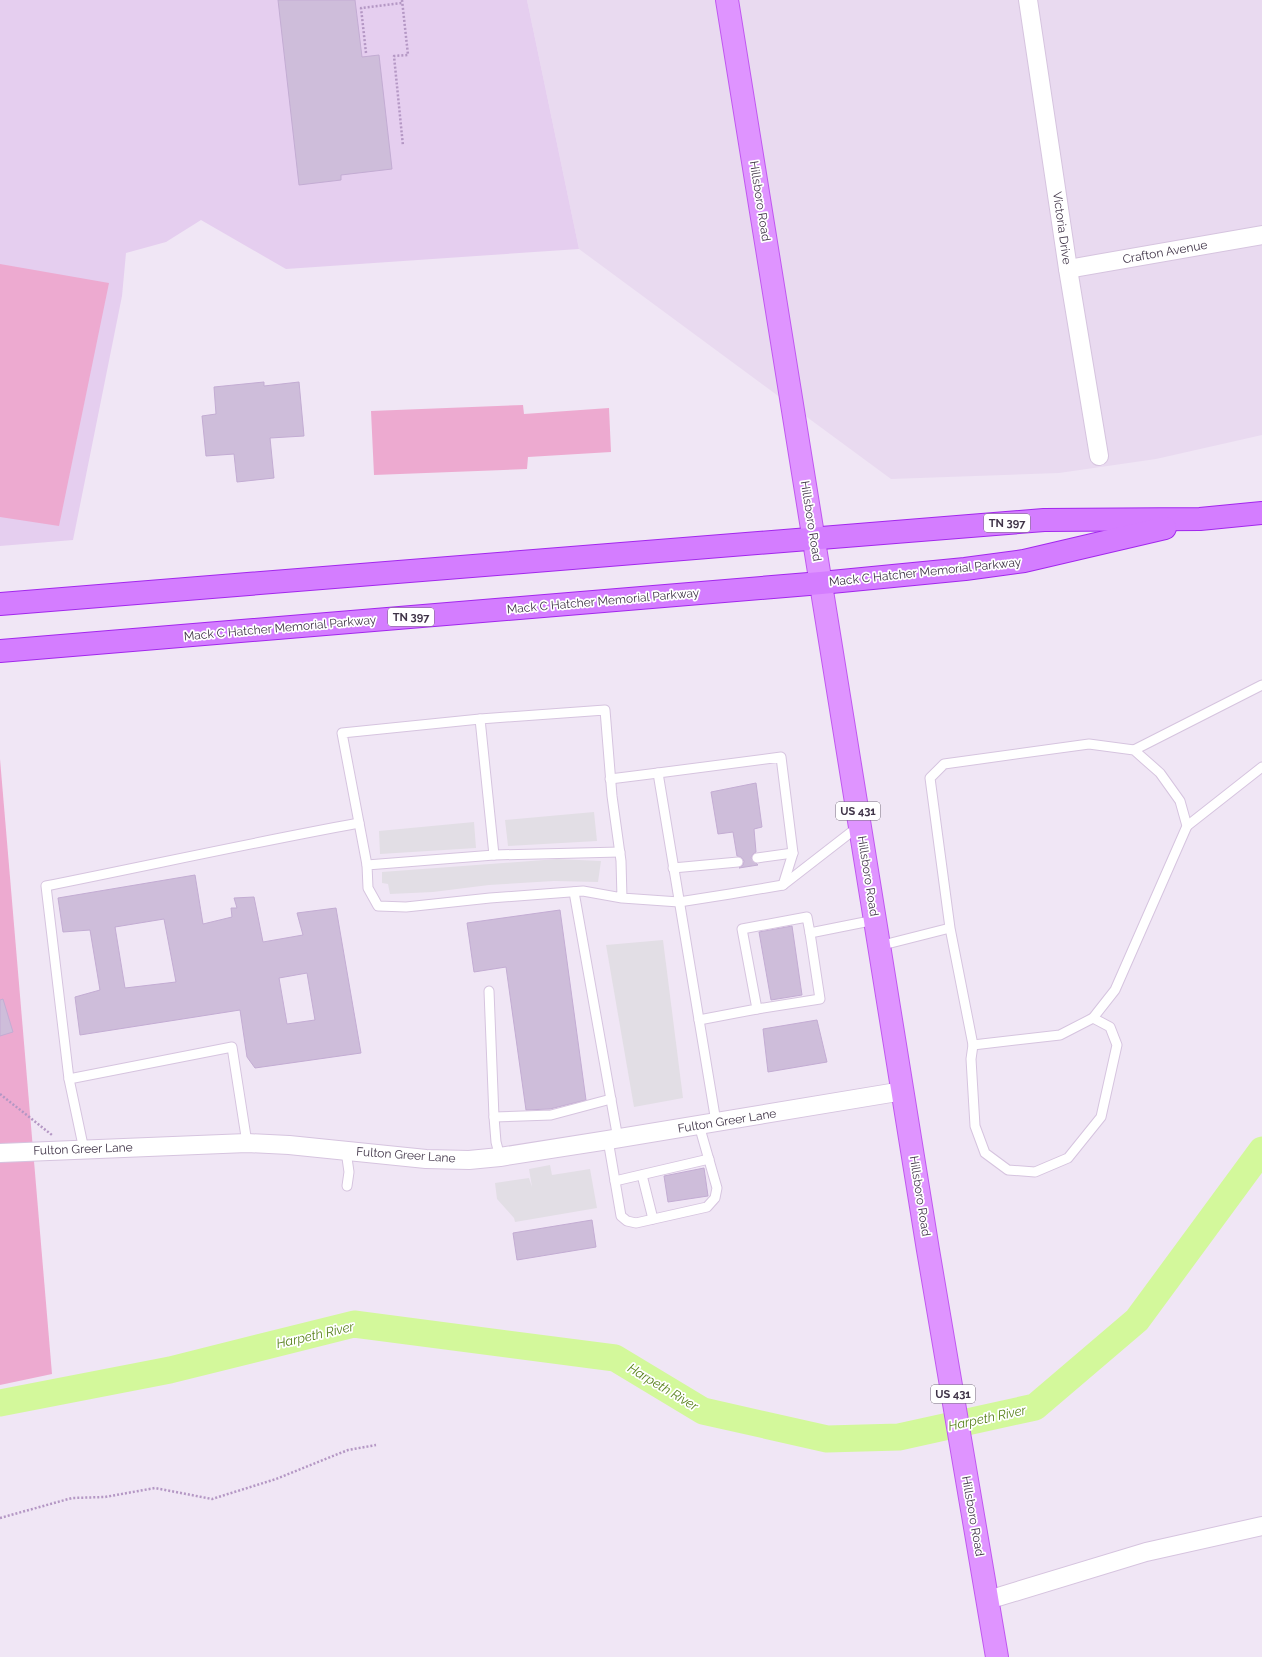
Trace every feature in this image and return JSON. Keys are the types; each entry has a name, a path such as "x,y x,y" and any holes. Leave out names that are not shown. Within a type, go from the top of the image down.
{"highway":[{"name":"Mack C Hatcher Memorial Parkway","path":"0,604 1044,520 1200,519 1262,513"},
{"name":"Mack C Hatcher Memorial Parkway","path":"0,651 821,583 1024,561 1200,519"}],"main road":[{"name":"Hillsboro Road","path":"727,0 928,1250 997,1657"}],"street":[{"name":"Victoria Drive","path":"1028,0 1068,269 1098,456"},
{"name":"Crafton Avenue","path":"1068,269 1262,235"},
{"name":"Fulton Greer Lane","path":"0,1153 247,1143 289,1144 442,1160 500,1157 613,1140 903,1091"},
{"path":"988,1600 1146,1552 1262,1526"}],"lane":[{"path":"1134,750 1262,685"},
{"path":"622,898 620,852 610,779 605,710 480,719 342,733 367,865 368,888 378,906 406,908 490,898 583,891 622,898 679,902 783,885 860,825"},
{"path":"480,719 494,855"},
{"path":"1093,1018 1110,1027 1117,1045 1101,1117 1068,1158 1035,1172 1008,1170 985,1153 975,1126 971,1059 973,1045 950,928 930,778 944,764 1088,744 1134,750 1160,773 1180,801 1187,826"},
{"path":"610,779 781,757 793,853 783,885"},
{"path":"973,1045 1060,1035 1093,1018 1115,990 1187,826 1262,767"},
{"path":"574,892 611,1099 615,1181 621,1216 627,1221 636,1223 706,1207 715,1198 716,1188 709,1159 708,1123 699,1020 658,773"},
{"path":"84,1150 69,1079 46,886 229,850 266,840 359,824"},
{"path":"367,865 494,855 620,852"},
{"path":"757,858 793,853"},
{"path":"673,868 738,862"},
{"path":"699,1020 820,999 807,917 742,929 758,1009"},
{"path":"810,933 875,920"},
{"path":"879,946 950,928"},
{"path":"489,991 494,1116 496,1142 500,1157"},
{"path":"69,1079 232,1047 247,1143"},
{"path":"494,1116 551,1115 611,1099"},
{"path":"346,1151 350,1172 347,1186"},
{"path":"615,1181 709,1159"},
{"path":"642,1175 653,1219"}],"path":[{"path":"366,53 361,8 402,1 408,55 394,56 403,146"},
{"path":"0,1094 52,1135 56,1135"},
{"path":"0,1518 72,1498 105,1497 155,1488 212,1499 276,1479 348,1450 376,1445"}],"shaded area":[{"path":"0,0 527,0 579,249 286,269 201,220 166,242 126,253 122,296 73,540 0,546"},
{"path":"527,0 1262,0 1262,435 1156,459 1059,473 891,479 579,249"},
{"path":"0,264 109,283 59,526 0,517"},
{"path":"523,405 524,414 609,408 611,452 528,457 527,469 374,475 371,411"},
{"path":"0,759 52,1374 0,1385"},
{"path":"594,812 597,841 508,846 505,820"},
{"path":"474,822 476,848 380,854 379,831"},
{"path":"557,859 601,861 598,882 554,881 489,885 433,892 390,894 388,884 382,883 382,872"},
{"path":"663,940 683,1098 634,1107 606,945"},
{"path":"550,1165 552,1175 590,1169 597,1208 515,1222 514,1218 497,1199 495,1183 529,1178 532,1187 529,1169"}],"building":[{"path":"278,0 355,0 362,57 379,55 392,169 341,175 341,180 299,185"},
{"path":"264,382 264,386 299,382 304,436 270,438 274,478 237,482 234,454 206,456 202,416 216,414 214,387"},
{"path":"756,783 762,827 754,829 756,852 751,858 758,865 739,868 743,865 744,861 741,857 737,856 733,832 718,834 711,792"},
{"path":"195,875 203,924 232,917 231,908 237,908 234,898 254,897 263,942 303,935 297,913 336,908 361,1053 255,1068 247,1057 240,1010 80,1035 75,997 100,990 90,930 63,932 58,898","holes":["164,919 176,982 125,988 115,927","307,973 315,1020 287,1024 279,978"]},
{"path":"560,910 586,1100 550,1109 526,1110 506,967 474,972 467,923"},
{"path":"792,926 802,995 771,1000 759,932"},
{"path":"3,999 13,1032 0,1036 0,1000"},
{"path":"817,1020 827,1062 768,1072 763,1029"},
{"path":"704,1168 708,1196 668,1202 664,1176"},
{"path":"592,1220 596,1247 517,1260 513,1233"}],"waterway":[{"name":"Harpeth River","path":"0,1403 170,1370 354,1324 615,1358 703,1411 827,1439 899,1437 1035,1407 1137,1320 1262,1150"}]}
